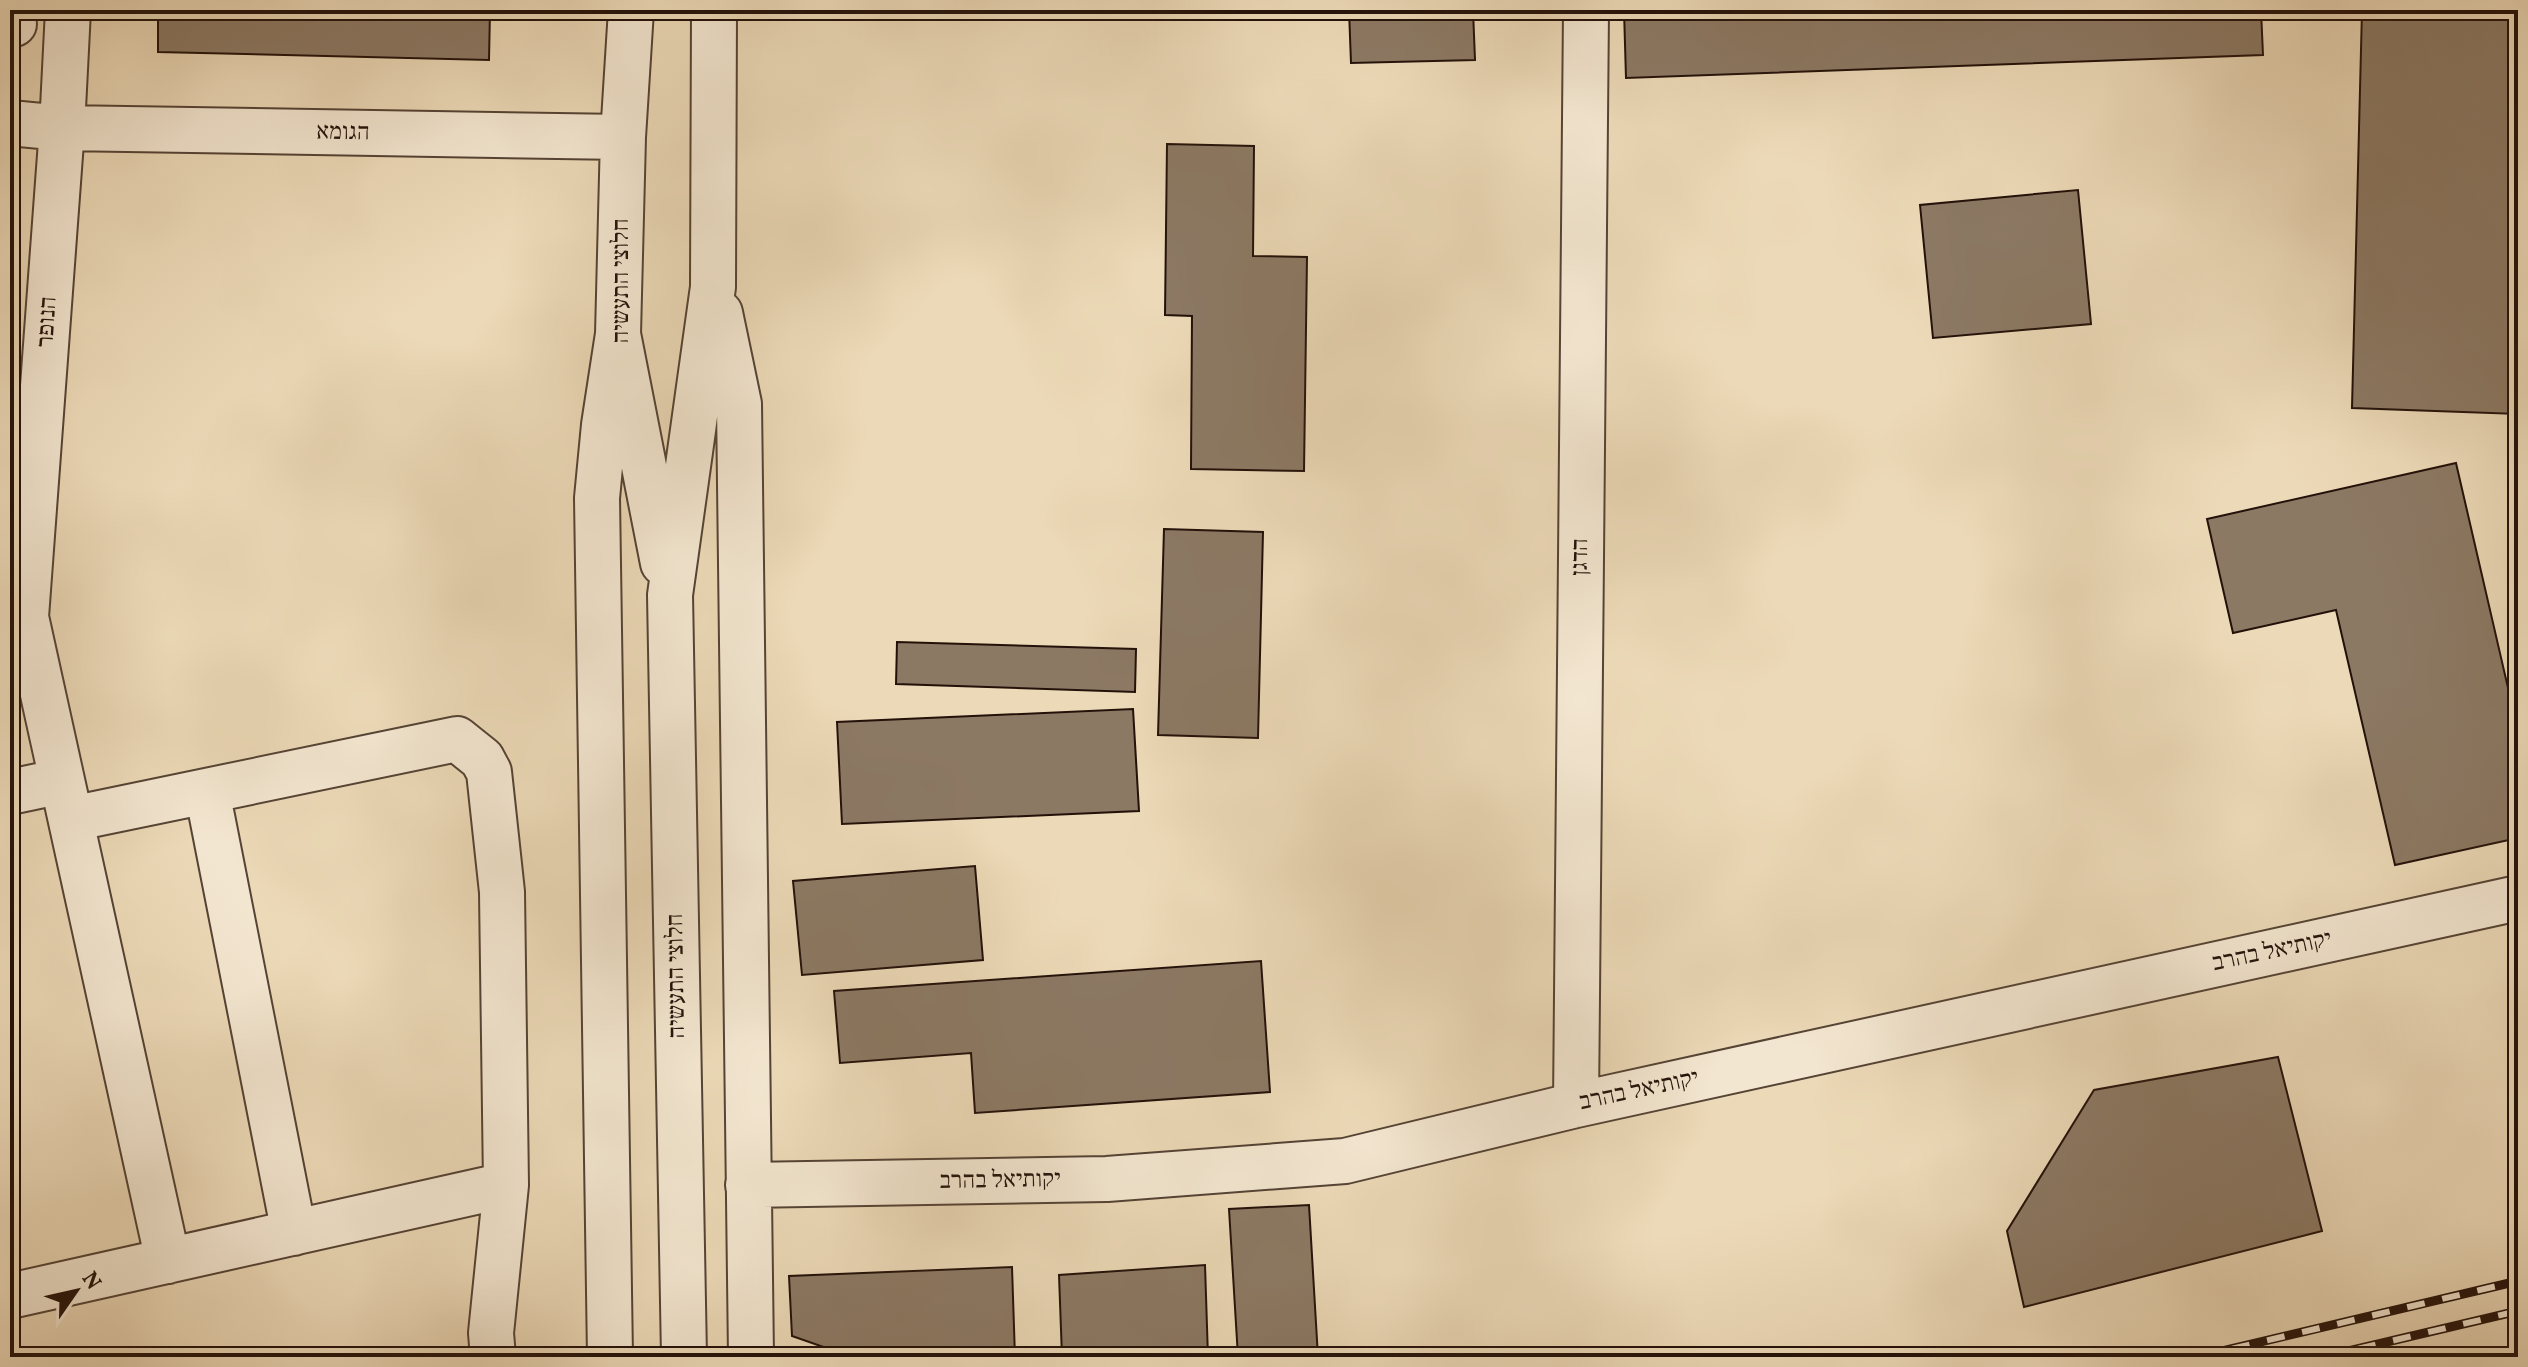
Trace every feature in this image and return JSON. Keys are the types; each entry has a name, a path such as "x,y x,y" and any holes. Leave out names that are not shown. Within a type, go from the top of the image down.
{"street":[{"name":"הנופר","path":"68,10 62,128 18,619 66,800 168,1261"},
{"name":"חלוצי התעשיה","path":"631,10 623,137 618,334 670,595"},
{"name":"חלוצי התעשיה","path":"684,1357 670,595 713,287 714,10"},
{"name":"הדגן","path":"1576,1105 1586,10"},
{"name":"הגומא","path":"10,123 62,128 623,137"},
{"path":"713,287 739,404 751,1357"},
{"path":"610,1357 597,498 618,334"},
{"path":"10,792 66,800 207,791 457,739 482,759 489,772 502,892 506,1185 491,1333 493,1357"},
{"path":"207,791 294,1233"},
{"name":"יקותיאל בהרב","path":"748,1185 1107,1179 1345,1161 1576,1105 2518,898"},
{"path":"10,1296 506,1185"}],"building":[{"path":"158,10 490,10 489,60 158,52"},
{"path":"1349,10 1473,10 1475,60 1351,63"},
{"path":"1624,10 2261,10 2263,55 1626,78"},
{"path":"2362,10 2518,10 2518,414 2352,408"},
{"path":"1167,144 1254,146 1253,256 1307,257 1304,471 1191,469 1192,316 1165,315"},
{"path":"2078,190 2091,324 1933,338 1920,205"},
{"path":"2456,463 2518,731 2518,838 2395,865 2336,610 2233,633 2207,519"},
{"path":"1164,529 1263,532 1258,738 1158,735"},
{"path":"897,642 1136,649 1135,692 896,684"},
{"path":"1133,709 1139,811 842,824 837,722"},
{"path":"975,866 983,960 802,975 793,881"},
{"path":"1261,961 1270,1092 975,1113 971,1053 840,1063 834,991"},
{"path":"2278,1057 2322,1231 2024,1307 2007,1231 2094,1090"},
{"path":"1309,1205 1318,1357 1238,1357 1229,1209"},
{"path":"1205,1265 1208,1357 1062,1357 1059,1275"},
{"path":"1012,1267 1015,1357 852,1357 792,1336 789,1276"}],"railway":[{"path":"2197,1357 2518,1281"},
{"path":"2323,1357 2518,1311"}]}
